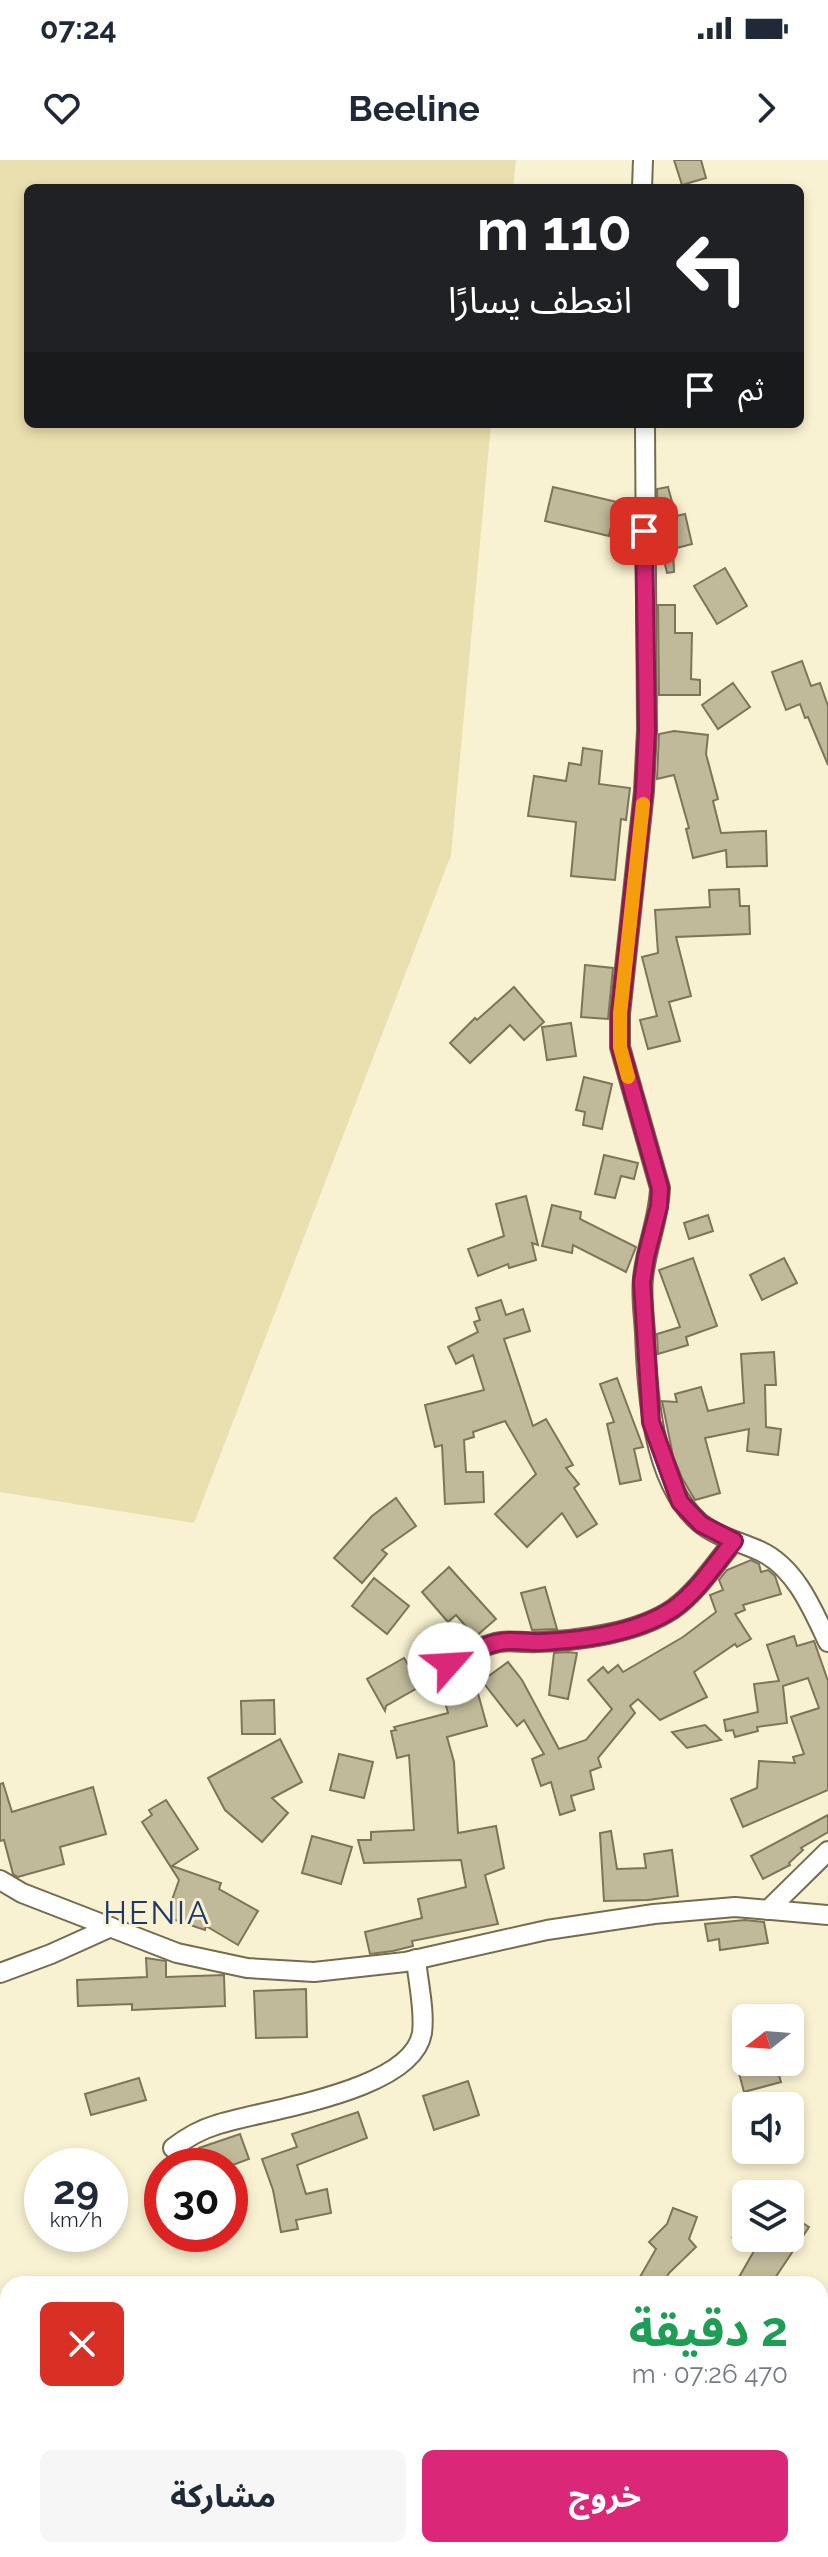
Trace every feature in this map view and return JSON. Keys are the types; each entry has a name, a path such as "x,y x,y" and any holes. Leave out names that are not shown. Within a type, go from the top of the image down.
{"street":[{"path":"642,184 643,160"},
{"path":"645,428 647,730 644,791 620,1014 620,1047 660,1188 659,1206 642,1282 651,1422 680,1502 701,1524 773,1558 786,1569 801,1590 828,1642"},
{"path":"449,1664 503,1641 547,1642 621,1631 644,1623 670,1611 688,1597 734,1541"},
{"path":"768,1910 828,1851"},
{"path":"0,1880 22,1893 177,1953 247,1968 314,1972 416,1959 547,1930 654,1914 735,1907 828,1915"},
{"path":"0,1973 111,1927"},
{"path":"173,2148 190,2135 216,2125 348,2090 375,2081 401,2066 416,2050 422,2033 416,1959"}],"shaded area":[{"path":"0,160 516,160 513,184 24,184 24,428 491,428 451,855 194,1523 0,1492"}],"building":[{"path":"674,160 701,160 706,178 682,184"},
{"path":"553,487 617,502 609,536 545,521"},
{"path":"668,487 676,516 685,514 692,544 673,549 674,572 667,573 658,535 657,489"},
{"path":"725,568 747,606 717,624 694,586"},
{"path":"658,605 675,605 675,633 692,633 691,679 700,680 700,695 659,695"},
{"path":"802,661 811,686 820,683 828,706 828,765 808,717 805,718 800,704 786,710 772,672"},
{"path":"733,683 750,707 718,729 702,705"},
{"path":"674,731 708,735 706,754 718,799 713,801 721,833 766,831 767,866 727,867 726,850 693,858 686,829 689,828 674,775 657,779 659,734"},
{"path":"583,748 602,751 599,784 630,788 626,820 621,819 615,880 571,876 576,822 528,816 534,776 566,781 569,763 581,765"},
{"path":"739,889 740,906 749,906 750,934 676,937 691,996 669,1002 680,1041 648,1049 640,1020 657,1016 642,957 658,953 655,910 710,907 709,890"},
{"path":"585,965 613,968 608,1019 581,1017"},
{"path":"514,987 544,1022 524,1040 510,1025 470,1063 450,1043"},
{"path":"571,1023 576,1056 547,1060 542,1027"},
{"path":"584,1077 612,1084 602,1129 583,1125 585,1112 576,1110"},
{"path":"604,1155 638,1163 634,1179 621,1176 615,1198 595,1194"},
{"path":"526,1196 538,1245 532,1243 536,1260 509,1268 508,1264 478,1276 468,1249 504,1236 496,1204"},
{"path":"552,1205 581,1212 580,1219 636,1247 626,1272 573,1245 572,1253 542,1246"},
{"path":"708,1215 713,1231 689,1239 684,1223"},
{"path":"693,1258 717,1326 686,1337 688,1345 658,1354 657,1334 680,1327 659,1270"},
{"path":"784,1258 797,1283 762,1300 750,1275"},
{"path":"501,1300 506,1315 523,1309 530,1331 504,1339 533,1426 546,1419 573,1465 566,1468 579,1484 574,1488 597,1524 577,1537 562,1513 527,1547 495,1514 536,1474 505,1421 473,1432 474,1437 464,1440 466,1472 483,1472 484,1502 445,1504 442,1445 435,1447 425,1405 484,1390 473,1355 456,1364 448,1347 478,1332 474,1322 480,1320 476,1308"},
{"path":"774,1352 776,1385 765,1385 766,1427 781,1429 778,1455 747,1451 749,1429 705,1438 720,1493 695,1500 673,1456 662,1401 677,1402 675,1394 701,1387 708,1411 744,1403 741,1354"},
{"path":"617,1378 643,1447 634,1449 641,1480 620,1484 607,1424 614,1422 600,1384"},
{"path":"396,1498 416,1526 382,1550 387,1554 362,1583 334,1558 372,1516"},
{"path":"751,1560 759,1564 761,1572 768,1570 775,1576 781,1594 743,1605 745,1610 735,1614 751,1639 737,1647 735,1644 694,1672 707,1697 660,1720 638,1699 630,1706 635,1713 598,1758 601,1767 590,1771 594,1789 571,1796 575,1810 560,1815 551,1782 541,1786 532,1759 544,1754 524,1720 517,1726 482,1681 508,1662 522,1680 559,1749 586,1740 612,1709 588,1680 603,1667 608,1673 618,1665 623,1672 683,1637 716,1612 710,1595 723,1590 719,1580 727,1570"},
{"path":"449,1567 496,1619 475,1637 456,1615 448,1622 422,1592"},
{"path":"374,1578 409,1606 387,1634 352,1606"},
{"path":"545,1587 557,1629 532,1630 521,1593"},
{"path":"794,1636 797,1646 814,1641 828,1681 828,1790 743,1827 731,1799 757,1788 759,1761 795,1763 793,1757 804,1754 791,1717 819,1708 808,1678 783,1686 787,1723 757,1727 758,1731 735,1737 733,1730 726,1731 724,1720 758,1712 754,1684 779,1681 767,1645"},
{"path":"554,1653 577,1653 568,1699 549,1695"},
{"path":"404,1658 421,1686 386,1706 385,1711 367,1679"},
{"path":"471,1668 487,1726 447,1737 454,1762 458,1833 496,1826 504,1868 485,1875 498,1924 412,1941 413,1946 370,1954 365,1932 422,1918 418,1899 466,1887 461,1860 364,1863 358,1840 371,1840 371,1832 414,1830 409,1755 397,1758 391,1731 396,1730 394,1727 448,1713 438,1677"},
{"path":"274,1700 275,1734 242,1734 241,1701"},
{"path":"705,1725 721,1740 687,1748 672,1732"},
{"path":"280,1739 302,1782 272,1798 288,1813 262,1842 225,1810 208,1778"},
{"path":"339,1754 373,1762 364,1798 330,1790"},
{"path":"3,1783 12,1812 93,1787 106,1834 60,1847 64,1864 18,1877 13,1874 4,1840 0,1841 0,1784"},
{"path":"166,1800 198,1849 172,1866 221,1883 219,1889 258,1911 238,1945 206,1926 205,1930 166,1917 179,1880 142,1822 152,1815 149,1810"},
{"path":"828,1815 828,1832 801,1848 803,1850 790,1865 763,1879 751,1856"},
{"path":"611,1831 617,1869 646,1868 644,1854 672,1850 678,1896 604,1901 600,1833"},
{"path":"312,1836 352,1847 341,1884 302,1873"},
{"path":"745,1920 764,1922 768,1943 720,1950 719,1939 708,1941 705,1924"},
{"path":"146,1958 166,1961 166,1977 224,1975 225,2006 132,2010 132,2004 78,2006 77,1980 147,1977"},
{"path":"306,1989 307,2037 256,2038 254,1991"},
{"path":"740,2076 779,2076 781,2082 744,2092"},
{"path":"139,2078 146,2100 91,2115 85,2094"},
{"path":"468,2081 479,2115 434,2130 423,2096"},
{"path":"358,2112 367,2138 297,2165 306,2194 327,2189 331,2213 296,2220 298,2229 281,2232 273,2190 262,2159 297,2147 292,2134"},
{"path":"240,2134 245,2148 199,2148"},
{"path":"673,2208 697,2217 689,2239 696,2247 667,2276 641,2276 656,2249 649,2242 667,2224"},
{"path":"753,2252 792,2252 776,2276 740,2276"}],"slow traffic":[{"path":"628,1077 620,1047 620,1014 643,804"}],"district":[{"name":"HENIA","path":"157,1912"}],"route":[{"path":"449,1664 503,1641 547,1642 621,1631 644,1623 670,1611 688,1597 734,1541 701,1524 680,1502 651,1422 646,1367 642,1282 659,1206 660,1188 620,1047 620,1014 644,791 647,730 644,531"}]}
